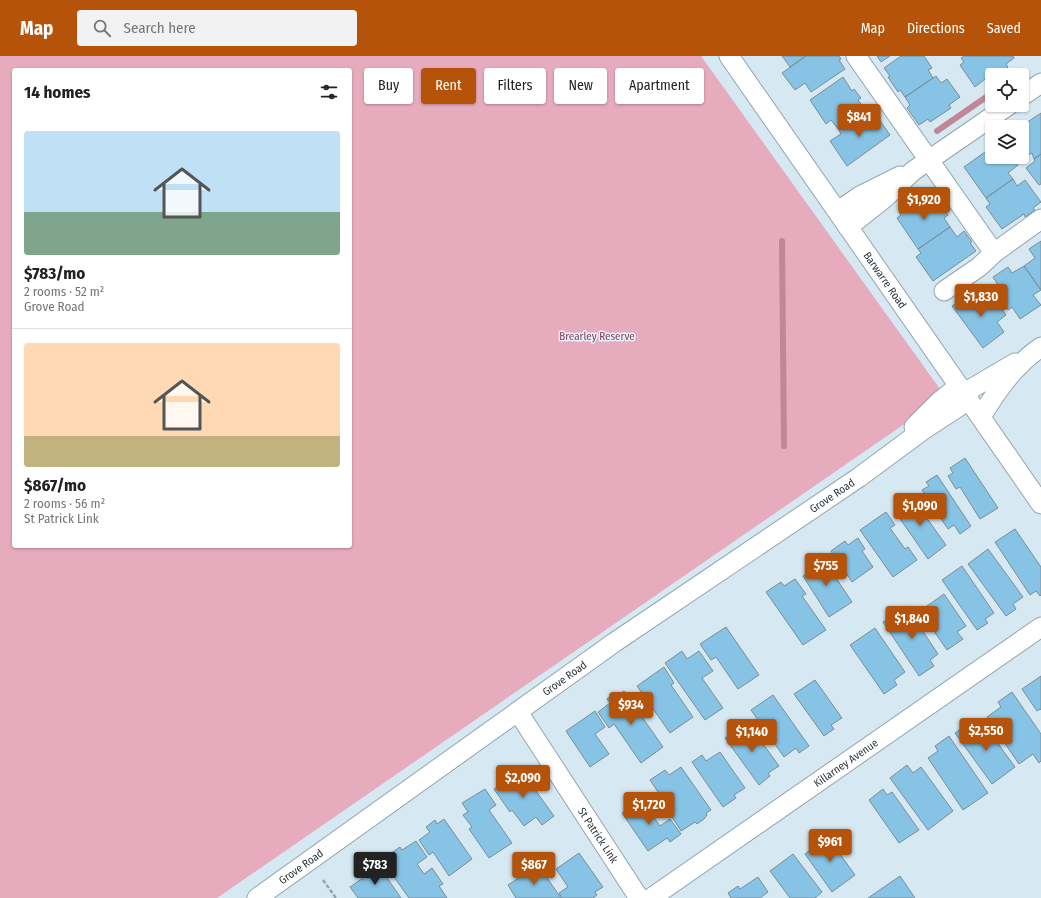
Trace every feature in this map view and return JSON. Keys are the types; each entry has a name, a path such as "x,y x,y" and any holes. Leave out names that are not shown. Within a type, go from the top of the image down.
{"street":[{"name":"Barwarre Road","path":"729,56 1041,504"},
{"path":"856,56 994,253"},
{"path":"1029,91 1041,83"},
{"path":"838,211 860,196 913,171 999,112"},
{"path":"848,227 886,197 913,171"},
{"path":"944,290 983,264 994,253 1041,220"},
{"name":"Grove Road","path":"257,898 614,642 876,465 931,409 964,393 1037,350"},
{"name":"Grove Road","path":"981,417 1005,381 1037,350"},
{"name":"Killarney Avenue","path":"650,898 1041,627"},
{"name":"St Patrick Link","path":"518,712 639,898"}],"path":[{"path":"323,880 336,898"}],"green space":[{"name":"Brearley Reserve","path":"0,56 701,56 945,396 217,898 0,898"}],"building":[{"path":"782,56 806,56 790,67"},
{"path":"806,56 839,56 841,59 839,60 845,69 811,92 805,83 795,90 782,73"},
{"path":"877,56 890,56 881,62"},
{"path":"901,56 924,56 932,68 928,70 933,78 905,97 900,90 898,92 884,68"},
{"path":"964,56 1013,56 1014,58 1006,64 1008,67 1007,68 985,68 985,79 975,87 960,65 964,62 961,58"},
{"path":"936,76 941,83 947,79 960,97 949,105 951,108 930,122 928,119 919,125 907,108 910,105 905,97"},
{"path":"843,77 852,91 854,89 861,98 858,100 866,111 839,130 831,120 826,124 810,100"},
{"path":"866,111 874,122 878,118 890,135 847,166 830,141 841,134 839,130"},
{"path":"1041,113 1041,154 1034,159 1032,153 1029,155 1029,121"},
{"path":"985,152 985,164 1018,165 1008,173 1013,179 986,198 964,167"},
{"path":"1041,154 1041,184 1039,185 1026,168"},
{"path":"1013,179 1017,186 1025,180 1041,202 1033,208 1035,210 1025,217 1024,214 1002,229 986,207 990,204 986,198"},
{"path":"932,193 948,215 944,218 950,227 918,249 897,218 901,215 899,212 908,206 910,208"},
{"path":"950,227 957,237 964,231 972,242 970,243 976,251 933,281 916,257 921,253 918,249"},
{"path":"1041,241 1041,290 1024,266 1035,258 1029,249"},
{"path":"1024,266 1041,290 1033,295 1041,305 1020,319 1012,307 1008,310 995,291 1000,288 993,277 1008,267 1012,273"},
{"path":"971,292 980,303 991,295 1006,315 997,322 1004,332 983,348 952,306"},
{"path":"965,458 998,508 980,519 960,487 956,489 948,476 953,473 950,468"},
{"path":"937,475 971,526 960,534 954,525 948,529 922,490 929,486 926,482"},
{"path":"914,496 923,508 921,510 946,545 928,559 894,510"},
{"path":"886,512 895,525 890,528 905,549 908,547 917,560 893,577 860,530"},
{"path":"1015,529 1041,567 1040,596 1036,591 1030,595 995,542"},
{"path":"858,538 865,549 862,551 873,567 852,582 831,551 845,541 848,545"},
{"path":"988,549 1023,597 1013,604 1016,609 1006,616 968,564"},
{"path":"820,554 852,602 829,617 803,576 812,570 807,562"},
{"path":"962,566 994,613 985,619 988,623 977,630 942,580"},
{"path":"795,579 806,594 802,596 826,630 803,645 766,592 781,582 784,586"},
{"path":"944,594 966,626 957,632 963,639 947,650 920,611"},
{"path":"906,606 938,654 930,660 934,666 919,676 883,622"},
{"path":"726,627 759,675 738,689 716,657 711,660 700,644"},
{"path":"875,628 905,672 894,680 897,685 884,694 850,645"},
{"path":"682,651 687,659 699,651 713,671 702,678 723,708 705,720 665,663"},
{"path":"664,667 674,683 671,685 693,717 670,733 637,686"},
{"path":"1041,676 1041,710 1040,709 1037,711 1022,689"},
{"path":"815,680 842,718 831,725 834,729 824,736 794,694"},
{"path":"624,691 663,747 641,763 614,724 609,728 598,712 610,703 607,699 615,693 617,696"},
{"path":"1012,692 1041,734 1041,761 1039,763 1033,754 1019,764 987,717 1001,707 998,702"},
{"path":"773,695 809,746 799,753 796,748 784,757 751,710"},
{"path":"595,711 605,727 595,734 609,754 590,767 566,731"},
{"path":"747,722 779,766 768,773 770,776 759,785 725,738"},
{"path":"983,723 1015,767 992,784 955,733 968,724 973,731"},
{"path":"949,736 988,793 963,810 928,758 938,751 935,746"},
{"path":"720,752 745,788 734,795 736,798 723,807 692,762 702,755 706,761"},
{"path":"907,765 913,773 921,767 953,811 928,830 890,778"},
{"path":"515,767 517,770 520,769 554,816 542,825 536,817 524,826 512,810 510,812 494,789 508,780 504,775"},
{"path":"681,767 711,810 706,813 707,815 704,819 697,824 695,822 681,831 670,814 672,813 650,780 665,770 669,775"},
{"path":"485,789 496,805 489,810 512,843 489,858 469,829 472,827 463,815 468,812 462,803"},
{"path":"883,789 887,795 892,792 919,830 899,843 869,800"},
{"path":"641,799 660,826 670,819 681,834 670,842 667,838 648,851 622,813"},
{"path":"444,819 472,859 449,876 433,852 429,855 419,840 430,832 426,827 435,820 437,824"},
{"path":"825,833 855,875 832,892 805,854 817,845 814,841"},
{"path":"416,841 427,857 417,864 424,874 432,868 443,884 439,886 447,898 409,898 384,863 393,857 390,854 400,847 402,850"},
{"path":"579,853 603,887 595,892 597,895 593,898 562,898 559,893 568,887 556,869"},
{"path":"793,854 822,892 815,898 790,898 770,871"},
{"path":"378,865 401,898 358,898 350,887 363,878 361,874"},
{"path":"538,865 561,898 516,898 508,885"},
{"path":"900,876 915,898 868,898"},
{"path":"758,877 768,892 760,898 731,898 728,893 738,886 740,889"}],"waterway":[{"path":"937,131 985,98"},
{"path":"782,241 784,446"}]}
